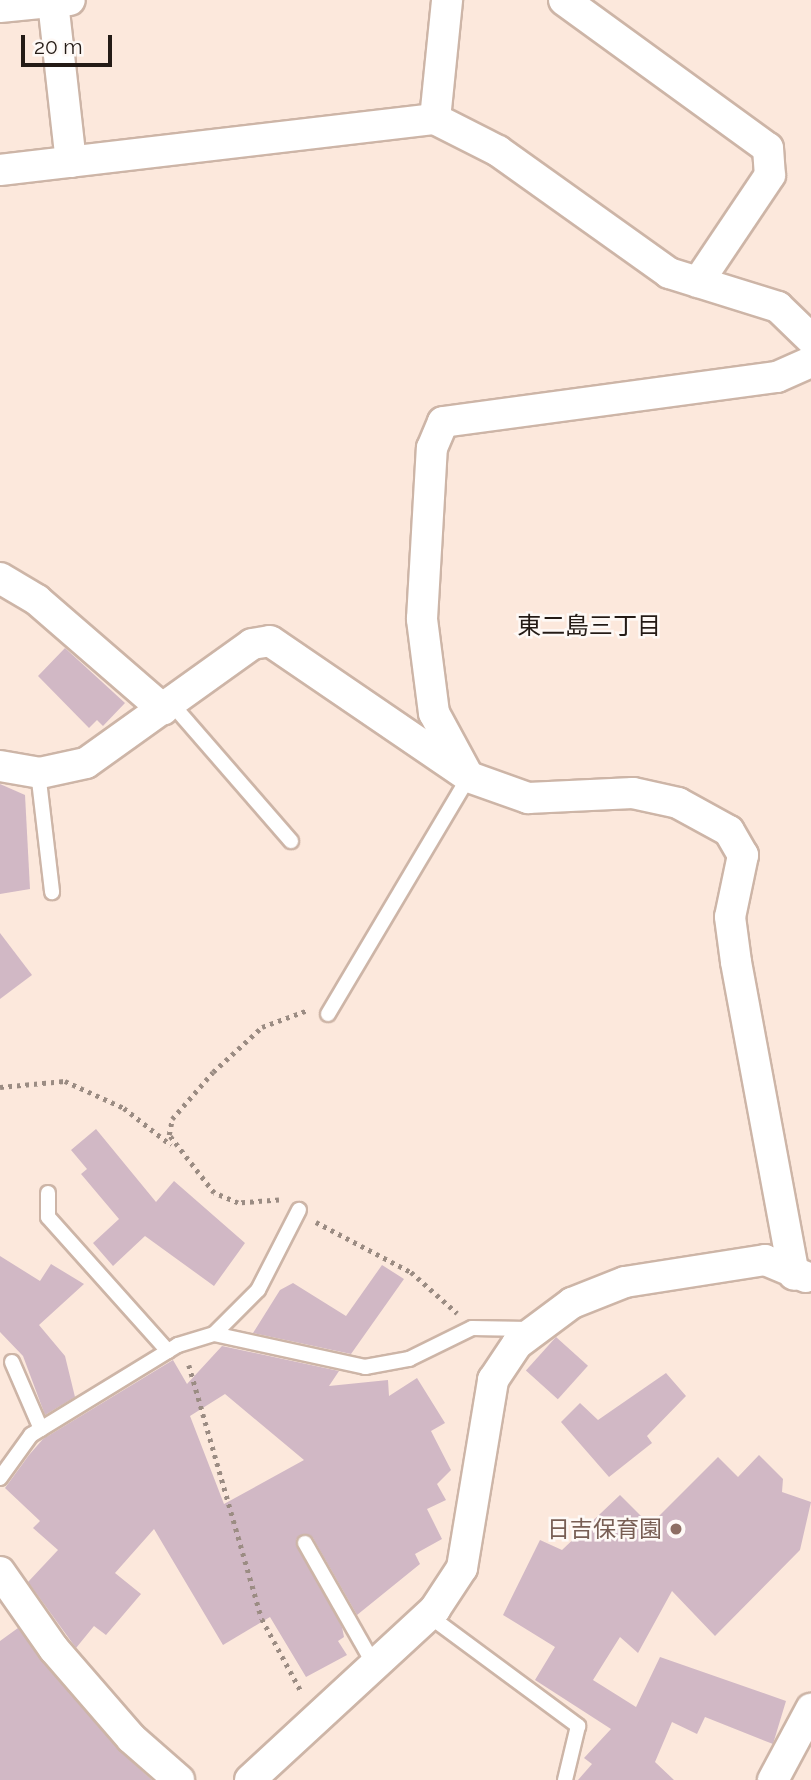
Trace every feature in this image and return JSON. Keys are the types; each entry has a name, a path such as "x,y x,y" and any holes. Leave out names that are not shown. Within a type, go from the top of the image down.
{"street":[{"path":"435,119 447,0"},
{"path":"564,0 768,148 770,175 698,282"},
{"path":"0,8 62,1 71,162"},
{"path":"0,170 435,119 498,151 669,272 778,307 811,340"},
{"path":"469,777 434,713 422,619 432,448 443,422 777,377 811,362"},
{"path":"0,578 37,600 167,706"},
{"path":"0,766 38,772 86,763 252,644 270,641 469,777 528,798 633,793 678,803 729,831 743,855 730,917 736,962 801,1262 765,1260 625,1282 572,1303 517,1345 493,1380 462,1568 428,1615 250,1780"},
{"path":"0,1572 54,1649 131,1738 179,1780"},
{"path":"773,1780 811,1709"}],"lane":[{"path":"167,706 291,841"},
{"path":"38,772 52,892"},
{"path":"328,1014 469,777"},
{"path":"48,1193 48,1217 168,1351"},
{"path":"0,1478 41,1429 168,1351 214,1334 258,1290 299,1210"},
{"path":"214,1334 365,1367 409,1359 478,1328 538,1329"},
{"path":"12,1362 41,1429"},
{"path":"305,1543 375,1666"},
{"path":"428,1615 578,1726 565,1780"}],"path":[{"path":"171,1145 172,1119 262,1027 293,1011 328,1014"},
{"path":"0,1087 65,1081 124,1108 171,1145 214,1193 237,1203 280,1200 299,1210 328,1232 411,1272 478,1328"},
{"path":"182,1344 262,1619 307,1703"}],"building":[{"path":"65,648 125,703 103,726 97,720 89,728 38,676"},
{"path":"0,784 25,795 30,889 0,894"},
{"path":"0,933 32,975 0,999"},
{"path":"96,1129 156,1202 174,1181 245,1243 214,1286 145,1236 113,1266 93,1243 119,1219 81,1174 87,1169 71,1150"},
{"path":"0,1256 40,1281 51,1264 84,1284 39,1325 65,1356 75,1397 45,1415 23,1356 0,1332"},
{"path":"382,1265 404,1279 351,1354 253,1333 280,1290 293,1283 346,1316"},
{"path":"556,1337 588,1366 558,1399 526,1370"},
{"path":"222,1346 339,1371 329,1386 388,1380 389,1396 417,1378 445,1423 431,1431 451,1470 437,1484 446,1500 427,1509 442,1539 415,1554 420,1564 357,1615 313,1538 296,1539 342,1627 344,1637 338,1641 347,1655 306,1677 270,1617 223,1645 154,1529 115,1573 141,1594 106,1635 94,1626 76,1648 28,1582 58,1550 33,1528 40,1521 5,1488 29,1455 43,1439 173,1360 187,1384","holes":["225,1394 304,1460 224,1504 190,1416"]},
{"path":"666,1373 686,1396 647,1436 652,1443 609,1477 561,1422 580,1403 598,1420"},
{"path":"759,1455 783,1479 782,1492 811,1502 800,1550 715,1636 672,1591 638,1653 620,1637 593,1680 636,1707 660,1657 786,1701 773,1744 705,1717 697,1734 672,1722 655,1762 674,1780 578,1780 592,1764 584,1758 611,1729 535,1680 555,1647 503,1615 540,1540 562,1550 620,1495 650,1525 718,1457 738,1477"},
{"path":"18,1628 118,1749 152,1780 0,1780 0,1641"}],"place":[{"name":"日吉保育園","path":"676,1529"}],"district":[{"name":"東二島三丁目","path":"589,626"}]}
